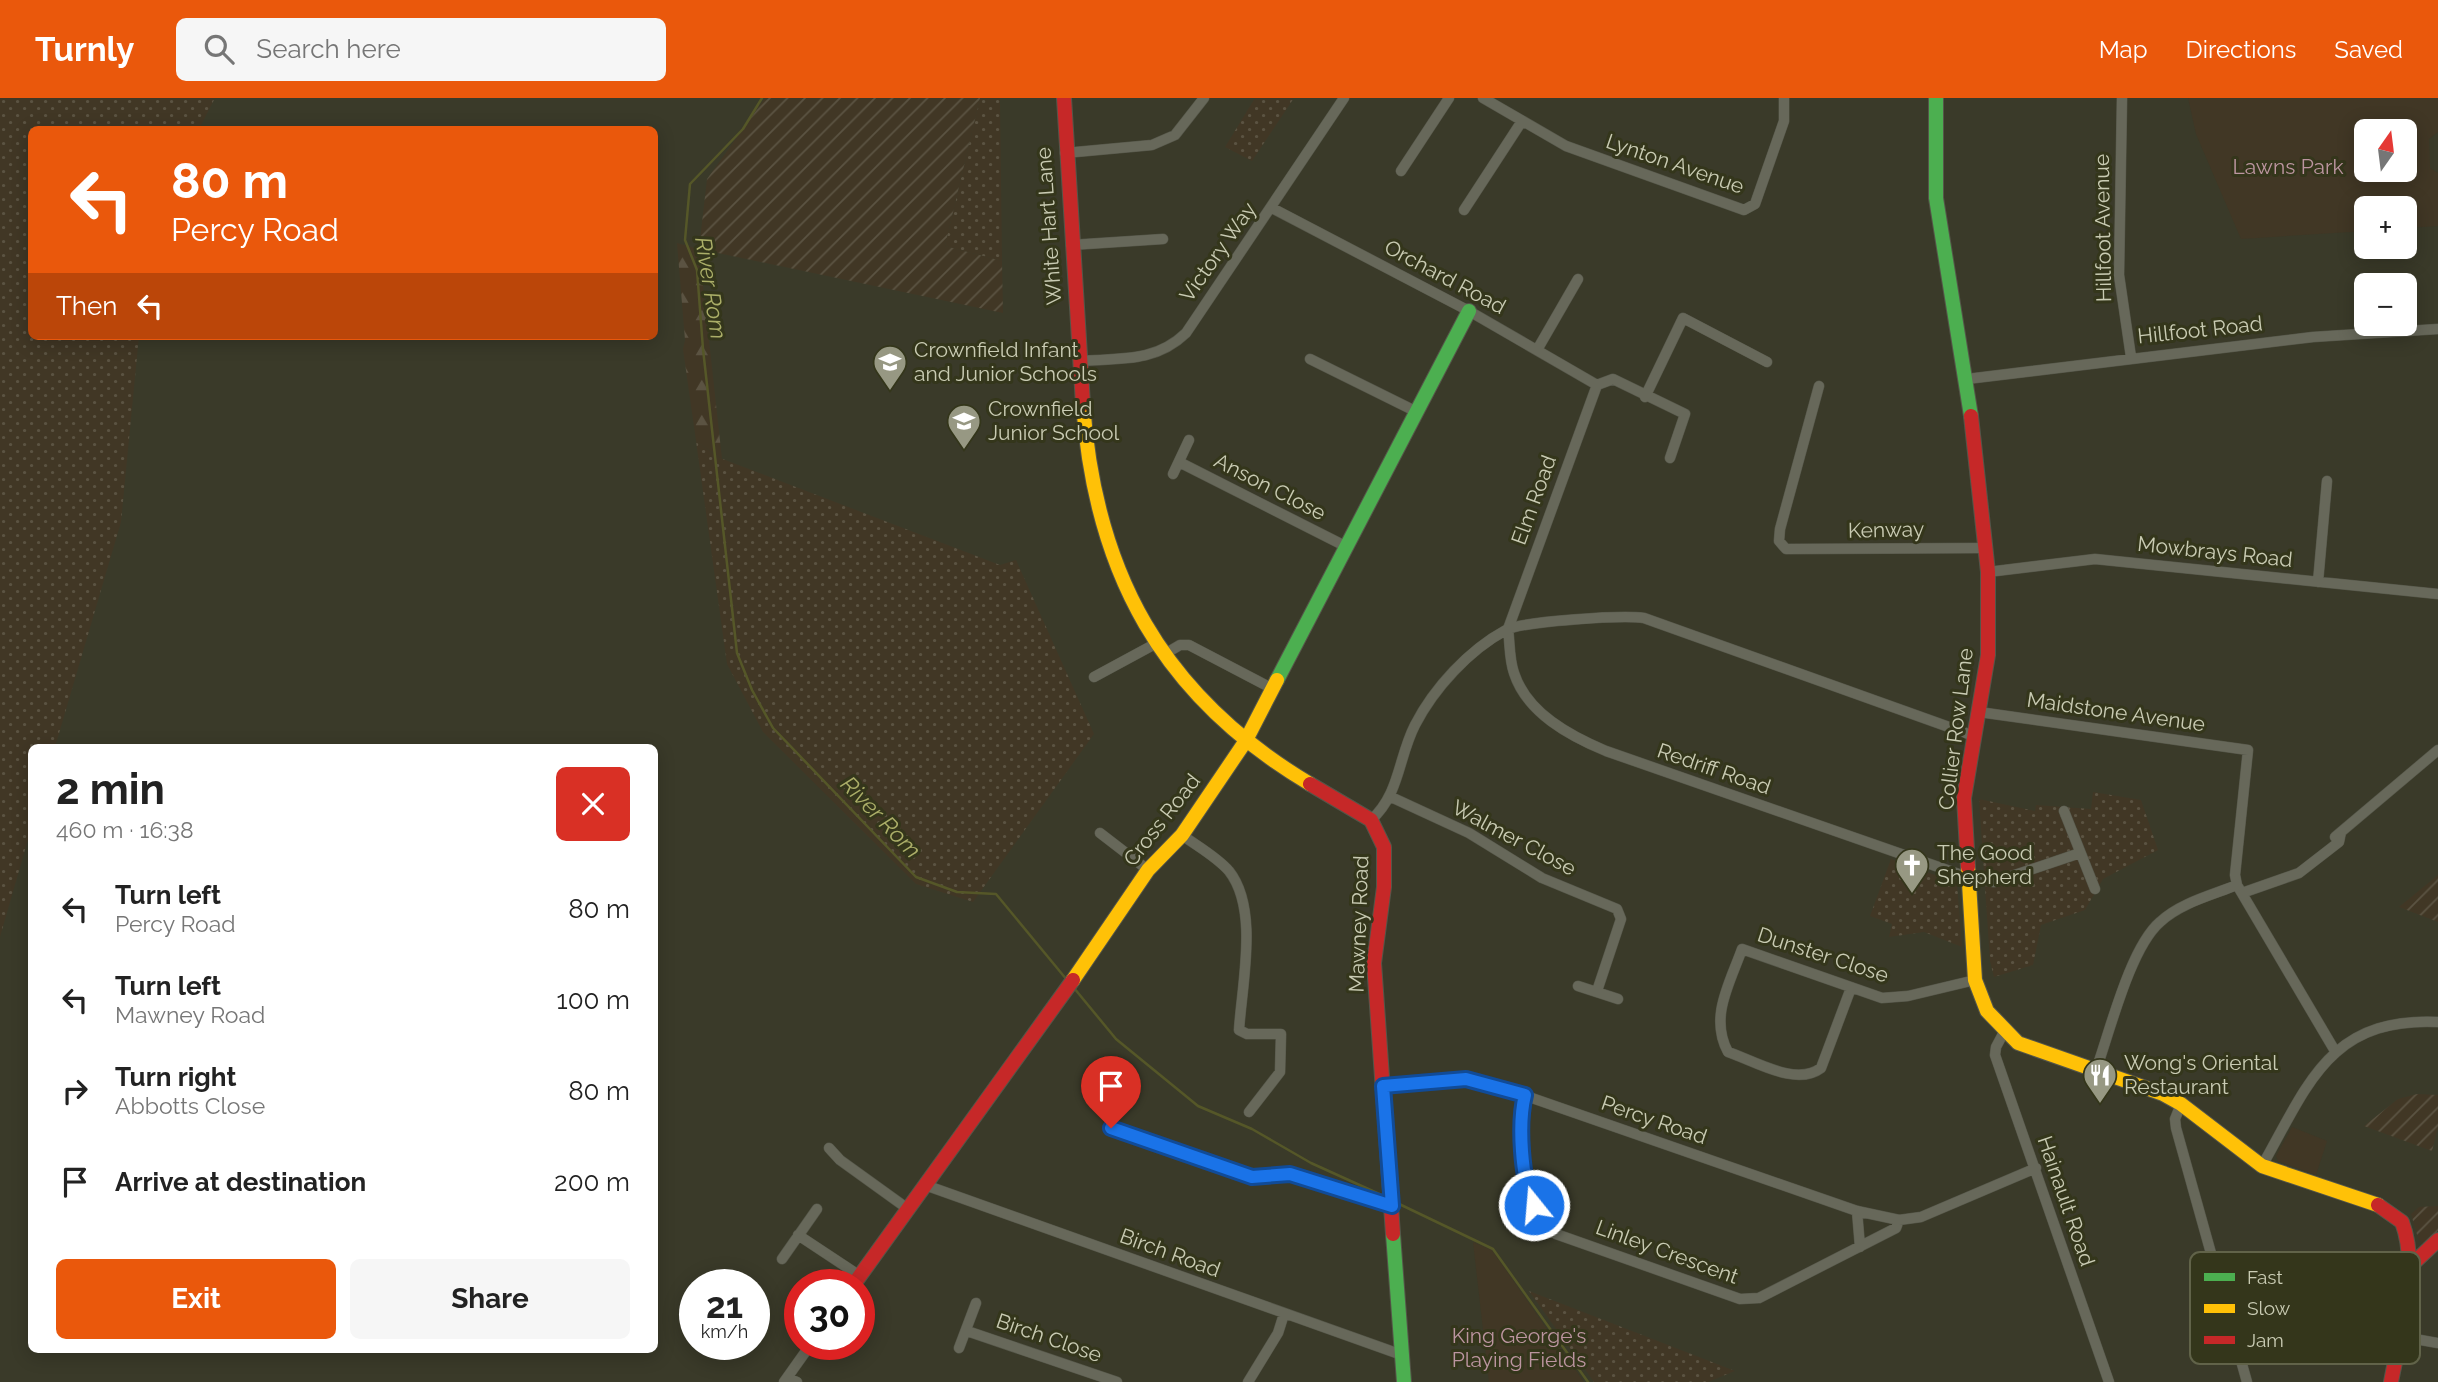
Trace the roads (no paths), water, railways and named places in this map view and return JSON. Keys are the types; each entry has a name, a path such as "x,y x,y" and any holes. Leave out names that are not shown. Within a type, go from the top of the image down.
{"street":[{"name":"White Hart Lane","path":"1065,98 1065,153 1085,435 1098,517 1113,562 1159,649 1213,712 1245,742 1371,820"},
{"path":"1065,153 1152,145 1175,135 1204,98"},
{"name":"Victory Way","path":"1079,361 1150,356 1176,342 1186,332 1272,208 1344,98"},
{"path":"1401,171 1449,98"},
{"name":"Lynton Avenue","path":"1483,98 1566,146 1744,210 1755,204 1784,121 1784,98"},
{"name":"Collier Row Lane","path":"1936,98 1936,198 1967,379 1987,548 1988,655 1964,798 1975,980 1987,1011 2004,1032 2018,1043 2181,1104 2262,1166 2391,1211 2402,1222 2408,1239 2407,1252"},
{"name":"Hillfoot Avenue","path":"2122,98 2119,275 2131,357"},
{"path":"1464,210 1522,121"},
{"name":"Orchard Road","path":"1272,208 1469,311 1597,385"},
{"path":"1071,245 1163,239"},
{"path":"1537,350 1578,279"},
{"name":"Cross Road","path":"865,1269 1059,1001 1148,870 1182,835 1245,742 1469,311"},
{"path":"1645,397 1684,318 1767,362"},
{"name":"Hillfoot Road","path":"1967,379 2131,357 2314,337 2438,330"},
{"path":"1310,359 1415,411"},
{"path":"1597,385 1612,379 1685,414 1670,458"},
{"name":"Elm Road","path":"1508,629 1597,385"},
{"name":"Kenway","path":"1819,386 1780,529 1779,541 1786,549 1987,548"},
{"path":"1173,474 1189,440"},
{"name":"Anson Close","path":"1179,463 1345,546"},
{"path":"2318,582 2327,481"},
{"name":"Mowbrays Road","path":"1988,572 2095,559 2438,594"},
{"path":"1371,820 1391,797 1414,726 1437,692 1453,670 1508,629 1595,617 1644,618 1974,736"},
{"name":"Redriff Road","path":"1508,629 1513,672 1525,696 1547,718 1578,739 1970,878 1994,882 2080,853"},
{"path":"1094,677 1159,649 1189,645 1273,689"},
{"name":"Maidstone Avenue","path":"1979,712 2248,750 2235,875 2240,889"},
{"path":"2096,1070 2141,944 2160,922 2171,915 2240,889 2299,873 2339,842 2338,834 2438,750"},
{"name":"Walmer Close","path":"1391,797 1469,833 1542,878 1617,909 1621,919 1597,991"},
{"path":"2064,811 2095,889"},
{"name":"Mawney Road","path":"1371,820 1384,847 1385,864 1374,963 1404,1382"},
{"path":"1100,833 1148,870"},
{"path":"1182,835 1227,869 1240,888 1247,911 1239,1030 1247,1034 1281,1034 1280,1072 1249,1112"},
{"path":"2240,889 2335,1051"},
{"name":"Dunster Close","path":"1851,988 1821,1068 1811,1076 1797,1076 1728,1052 1720,1036 1718,1014 1742,948 1882,998 1908,996 1975,980"},
{"path":"1578,986 1618,999"},
{"path":"2262,1166 2315,1072 2335,1051 2362,1033 2397,1024 2438,1022"},
{"name":"Hainault Road","path":"2004,1032 1995,1055 2109,1382"},
{"name":"Percy Road","path":"1383,1086 1466,1079 1525,1095 1857,1211 1904,1219"},
{"name":"Linley Crescent","path":"1525,1095 1523,1136 1527,1191 1542,1219 1556,1234 1740,1299 1759,1298 1896,1228 1904,1219 1988,1191 2036,1168"},
{"path":"2181,1104 2175,1119 2176,1128 2211,1252"},
{"path":"1111,1128 1252,1177 1290,1174 1391,1200"},
{"path":"829,1148 840,1160 908,1209"},
{"name":"Birch Road","path":"925,1185 1402,1355"},
{"path":"782,1259 817,1209"},
{"path":"1857,1211 1860,1247"},
{"path":"798,1236 842,1269"},
{"path":"2420,1257 2438,1240"},
{"name":"Birch Close","path":"959,1348 976,1303"},
{"path":"1248,1382 1278,1333 1284,1314"},
{"name":"Birch Close","path":"967,1331 1117,1382"},
{"path":"2420,1340 2438,1343"},
{"path":"789,1381 801,1360"},
{"path":"2242,1364 2247,1382"},
{"name":"Collier Row Lane","path":"2391,1382 2394,1364"}],"waterway":[{"name":"River Rom","path":"762,98 743,129 690,184 685,240 697,270 703,349 737,653 752,690 773,728 916,877 957,892 996,894 1067,980"},
{"name":"River Rom","path":"1074,988 1116,1039 1198,1106 1252,1129 1311,1163 1386,1197"},
{"name":"River Rom","path":"1395,1202 1493,1249 1588,1382"}],"place":[{"name":"Crownfield Infant and Junior Schools","path":"890,392"},
{"name":"Crownfield Junior School","path":"964,451"},
{"name":"The Good Shepherd","path":"1912,895"},
{"name":"Wong's Oriental Restaurant","path":"2100,1105"}],"park label":[{"name":"Lawns Park","path":"2288,167"},
{"name":"King George's Playing Fields","path":"1519,1348"}]}
